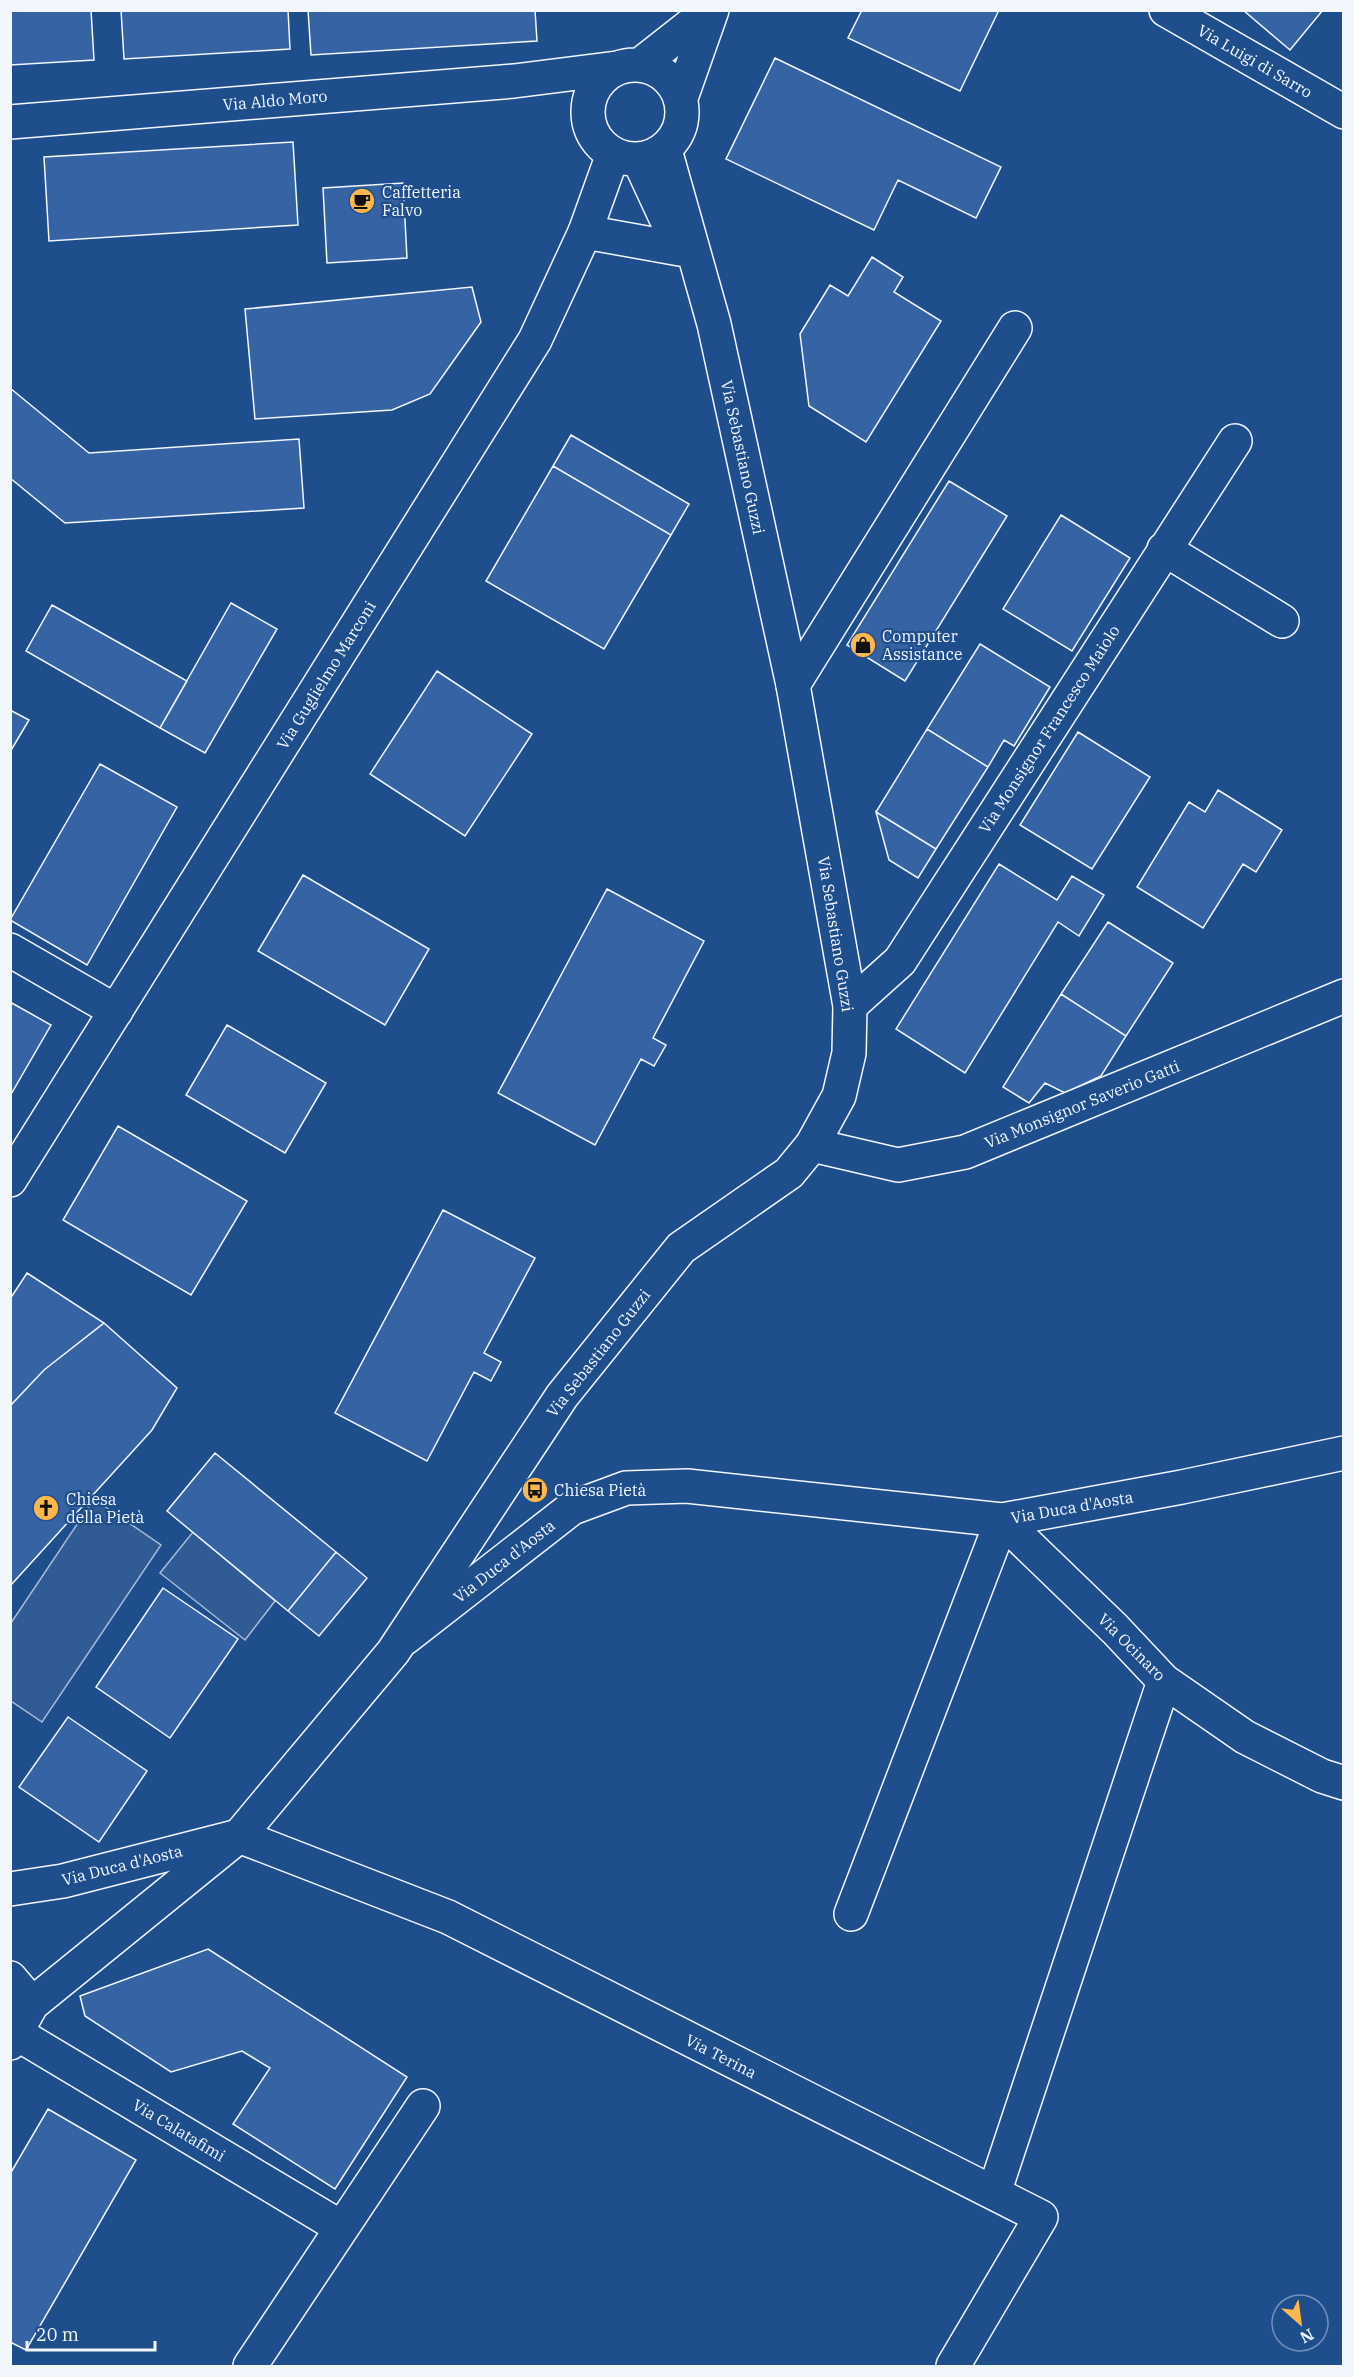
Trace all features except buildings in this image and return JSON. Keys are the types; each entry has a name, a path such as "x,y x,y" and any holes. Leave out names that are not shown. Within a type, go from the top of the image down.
{"street":[{"path":"628,67 653,68 665,75 681,98 683,111 681,126 675,139 639,155 602,147 594,136 587,111 595,85 605,75 628,67 711,10"},
{"path":"681,98 711,10"},
{"name":"Via Luigi di Sarro","path":"1178,13 1344,112"},
{"name":"Via Aldo Moro","path":"10,122 539,78 628,67"},
{"path":"539,78 587,111"},
{"name":"Via Guglielmo Marconi","path":"10,1180 535,339 585,232 639,155"},
{"name":"Via Sebastiano Guzzi","path":"639,155 714,324"},
{"name":"Via Sebastiano Guzzi","path":"399,1643 562,1395 681,1248 789,1173 812,1145 839,1096 849,1053 850,1006 793,685 714,324 639,155"},
{"path":"585,232 680,249"},
{"path":"793,685 1015,328"},
{"name":"Via Monsignor Francesco Maiolo","path":"850,1006 900,961 1235,441"},
{"path":"1164,549 1282,621"},
{"path":"10,950 117,1011"},
{"name":"Via Monsignor Saverio Gatti","path":"812,1145 898,1165 965,1152 1344,996"},
{"name":"Via Duca d'Aosta","path":"10,1889 63,1881 239,1836 399,1643 572,1508 626,1488 687,1486 1002,1520 1182,1487 1344,1453"},
{"path":"851,1914 1002,1520"},
{"name":"Via Ocinaro","path":"1002,1520 1115,1629 1164,1681 1245,1737 1322,1776 1344,1783"},
{"path":"994,2193 1164,1681"},
{"path":"13,2038 32,2004 239,1836"},
{"name":"Via Terina","path":"239,1836 448,1917 1041,2217 953,2367"},
{"path":"10,1978 32,2004"},
{"name":"Via Calatafimi","path":"13,2038 342,2228"},
{"path":"250,2367 423,2106"}],"shaded area":[{"path":"94,1499 161,1545 42,1722 11,1701 11,1623"},
{"path":"193,1532 275,1601 245,1640 160,1573"}],"place":[{"name":"Caffetteria Falvo","path":"362,201"},
{"name":"Computer Assistance","path":"863,645"},
{"name":"Chiesa Pietà","path":"535,1490"},
{"name":"Chiesa della Pietà","path":"46,1508"}]}
